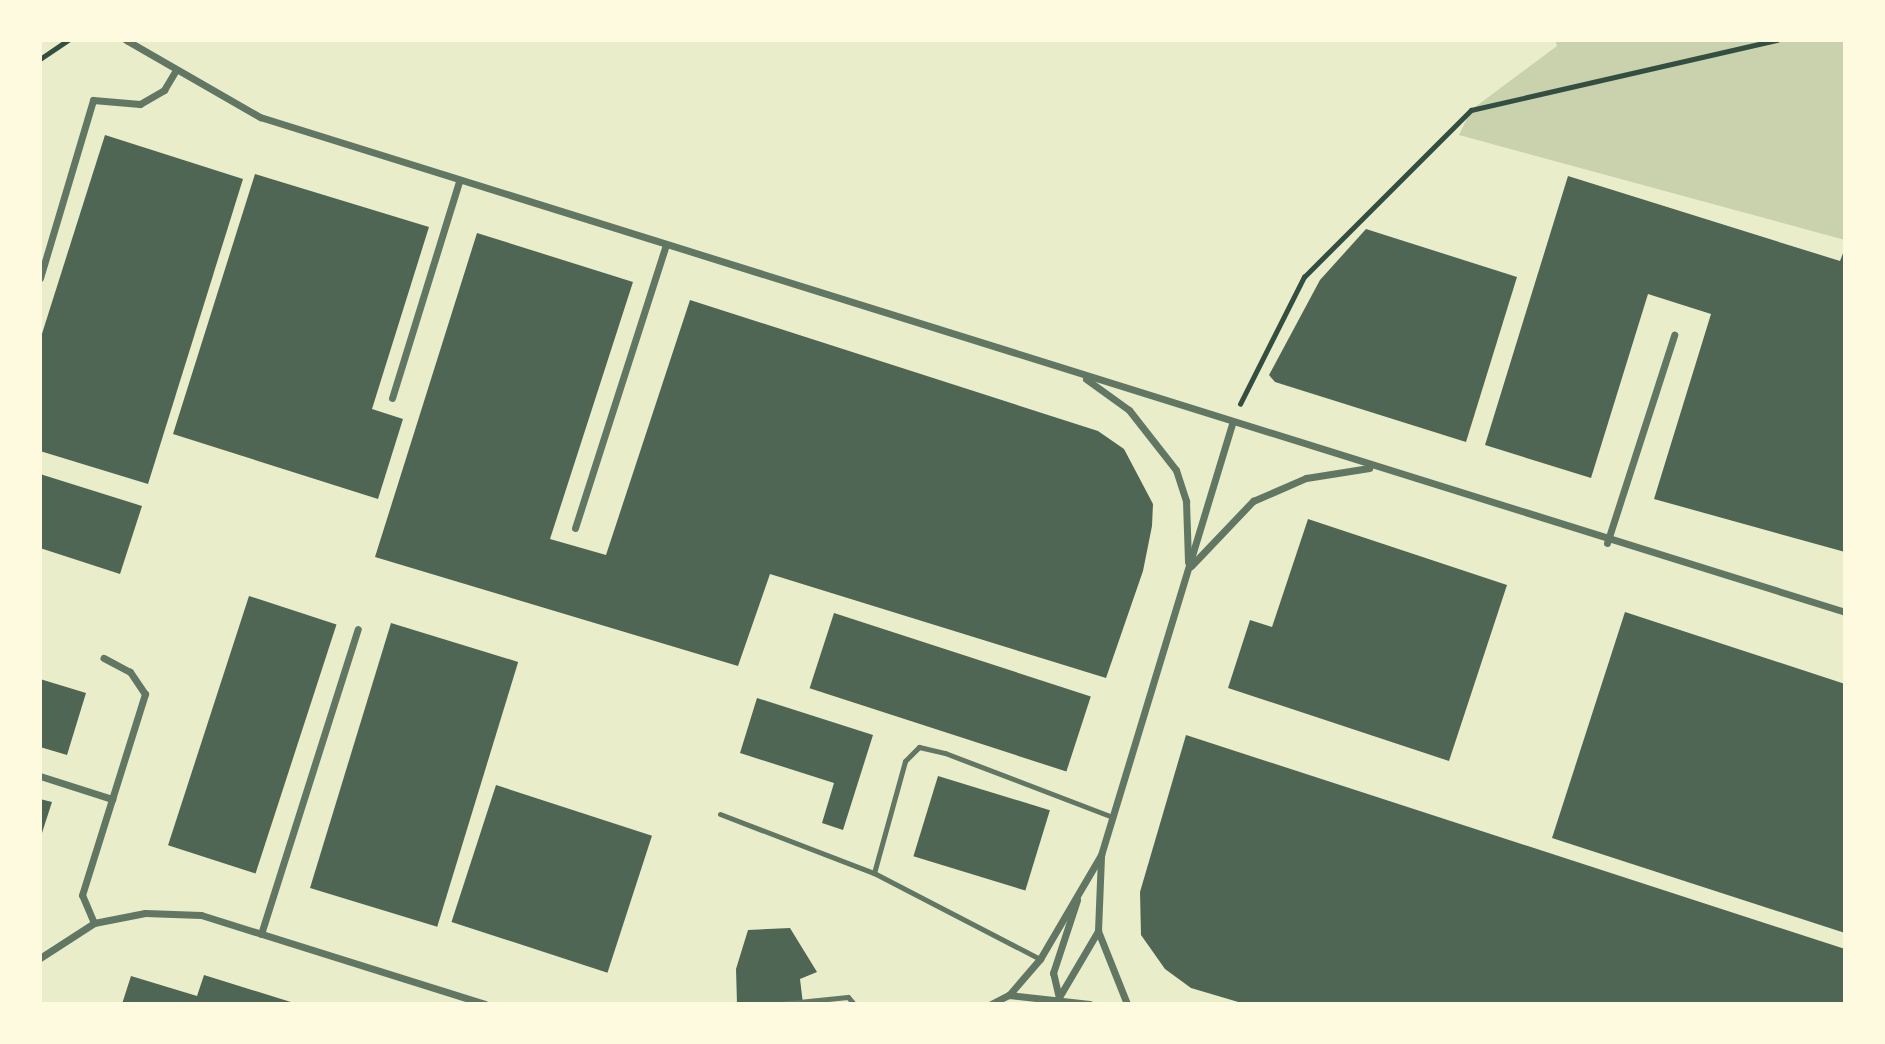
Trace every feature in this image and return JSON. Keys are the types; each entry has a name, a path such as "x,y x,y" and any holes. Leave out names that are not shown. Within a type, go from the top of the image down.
{"street":[{"path":"126,40 260,117 1607,543 1845,612"},
{"path":"40,278 93,100 139,104 164,90 176,70"},
{"path":"392,398 459,181"},
{"path":"575,528 666,244"},
{"path":"1607,543 1674,335"},
{"path":"1081,375 1129,410 1176,470 1186,501 1189,570"},
{"path":"991,1004 1009,995 1040,959 1101,855 1232,425"},
{"path":"1189,570 1253,501 1306,478 1373,468"},
{"path":"261,934 358,629"},
{"path":"94,923 82,895 145,694 130,672 104,658"},
{"path":"40,776 112,799"},
{"path":"1101,855 1098,931 1127,1004"},
{"path":"1060,1002 1053,973 1079,892"},
{"path":"40,958 94,923 145,913 201,915 485,1004"},
{"path":"1060,1002 1098,931"},
{"path":"1009,995 1089,1004"}],"lane":[{"path":"874,873 905,761 919,747 1113,817"},
{"path":"720,814 874,873 1040,959"},
{"path":"779,1004 848,997 854,1004"}],"path":[{"path":"40,59 68,40"},
{"path":"1232,425 1270,335 1304,276 1471,110 1777,40"}],"green space":[{"path":"1555,40 1845,40 1845,240 1459,135 1471,110 1557,46"}],"building":[{"path":"105,135 243,179 148,484 40,451 40,340"},
{"path":"255,174 429,227 372,409 403,419 378,499 173,434"},
{"path":"1568,176 1840,261 1845,248 1845,552 1654,499 1711,314 1648,294 1591,478 1485,445"},
{"path":"1366,229 1517,277 1466,442 1275,382 1269,375 1320,280"},
{"path":"477,233 633,282 550,539 606,555 690,300 1098,431 1124,449 1153,504 1152,526 1143,571 1106,678 770,574 738,666 375,557"},
{"path":"40,474 142,506 120,574 40,548"},
{"path":"1308,519 1507,585 1449,761 1228,688 1250,620 1272,627"},
{"path":"249,596 336,624 256,874 168,845"},
{"path":"1625,612 1845,684 1845,933 1552,838"},
{"path":"834,613 1091,696 1066,772 810,688"},
{"path":"391,623 518,662 437,927 310,888"},
{"path":"40,679 86,693 67,755 40,747"},
{"path":"757,698 873,735 843,830 822,823 834,783 740,753"},
{"path":"1186,735 1845,949 1845,1004 1245,1004 1191,988 1165,969 1141,935 1140,892"},
{"path":"938,776 1050,810 1025,891 913,856"},
{"path":"496,785 652,836 607,973 452,922"},
{"path":"40,799 52,802 41,836 40,836"},
{"path":"790,928 817,972 800,979 803,1004 737,1004 736,969 748,930"},
{"path":"204,975 294,1004 122,1004 131,976 197,996"}]}
